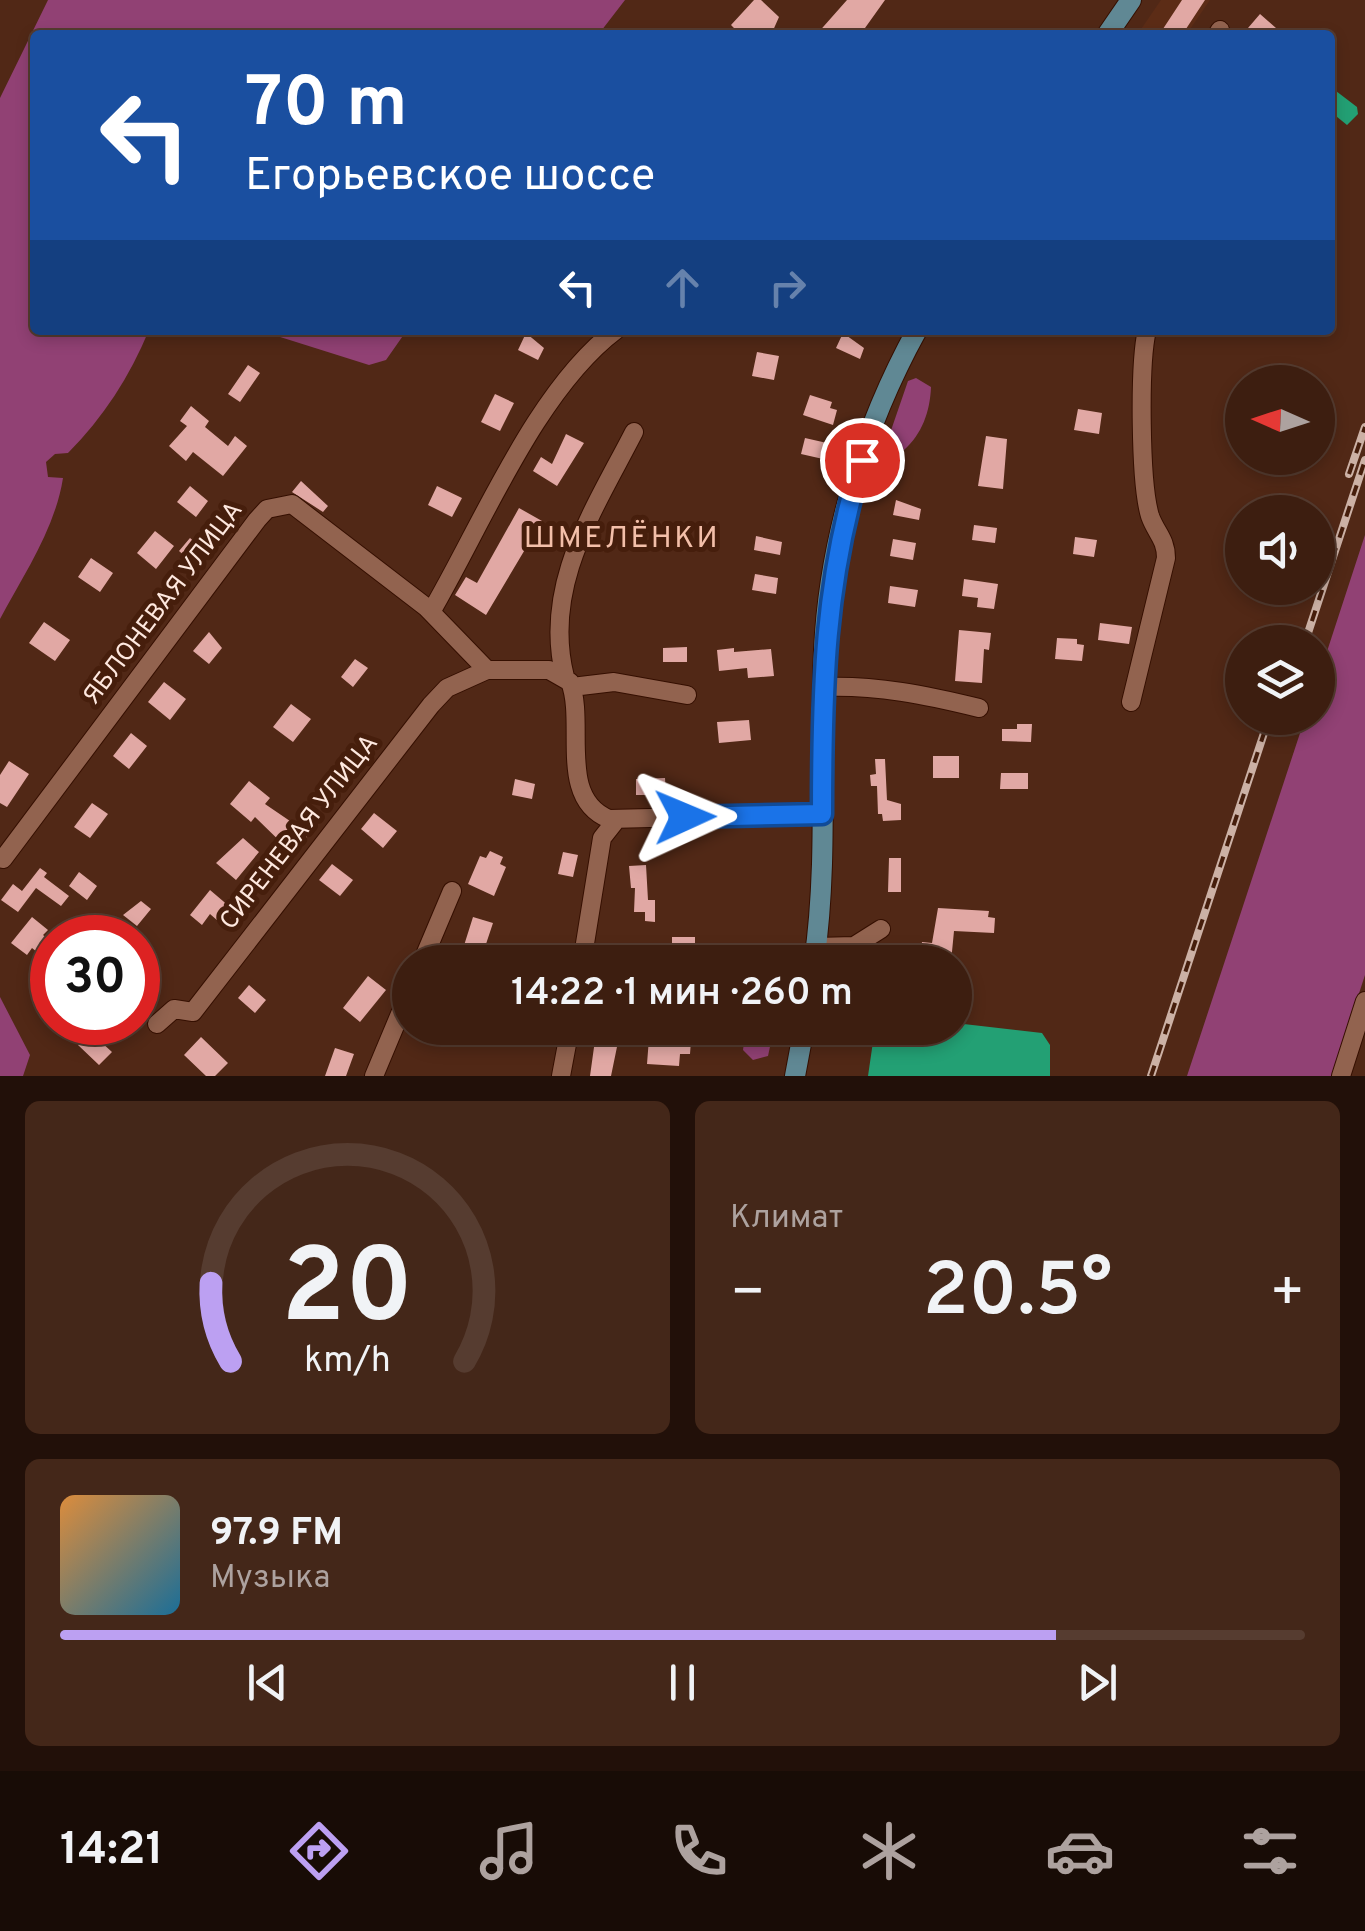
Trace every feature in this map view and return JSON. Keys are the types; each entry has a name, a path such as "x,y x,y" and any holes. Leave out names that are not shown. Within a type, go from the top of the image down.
{"main road":[{"path":"1111,30 1131,0"},
{"path":"815,945 828,599 838,542 871,431 915,335"},
{"path":"795,1076 801,1045"}],"street":[{"path":"431,612 511,464 588,352 610,335"},
{"path":"1131,702 1166,558 1166,541 1150,517 1147,489 1147,335"},
{"path":"634,432 565,572 557,645 578,719 576,776 598,814 616,819 822,814"},
{"name":"ЯБЛОНЕВАЯ УЛИЦА","path":"3,858 268,509 292,504 431,612 487,670"},
{"path":"487,670 549,670 569,682 614,682 687,695"},
{"name":"СИРЕНЕВАЯ УЛИЦА","path":"160,1021 174,1009 192,1012 431,705 447,688 487,670"},
{"path":"823,687 913,692 979,708"},
{"path":"585,945 602,838 616,819"},
{"path":"429,945 452,891"},
{"path":"856,945 880,929"},
{"path":"1341,1076 1365,1004"},
{"path":"374,1076 392,1033"},
{"path":"561,1076 567,1045"}],"shaded area":[{"path":"48,0 625,0 602,30 33,30"},
{"path":"1161,0 1210,0 1189,30 1140,30"},
{"path":"30,37 30,335 147,335 124,380 93,425 68,453 55,454 46,462 48,477 63,478 59,497 38,551 0,619 0,98"},
{"path":"1335,92 1357,107 1358,114 1347,125 1335,115"},
{"path":"274,335 404,335 386,360 369,365"},
{"path":"916,378 931,387 927,414 910,444 904,450 893,450 887,442 908,381"},
{"path":"1365,535 1365,975 1332,1076 1187,1076 1299,735 1335,735 1335,627"},
{"path":"0,997 30,1055 23,1076 0,1076"},
{"path":"972,1025 1042,1033 1050,1045 1050,1076 868,1076 873,1045 972,1045"},
{"path":"744,1045 770,1045 768,1056 753,1060 743,1050"}],"building":[{"path":"754,0 761,0 779,17 773,30 736,30 731,25"},
{"path":"847,0 885,0 864,30 820,30"},
{"path":"1182,0 1205,0 1185,30 1162,30"},
{"path":"1260,14 1278,30 1246,30"},
{"path":"525,335 544,348 538,360 518,350"},
{"path":"846,335 864,348 860,359 836,348"},
{"path":"757,352 779,356 774,380 752,376"},
{"path":"248,365 260,373 240,402 228,394"},
{"path":"495,394 514,403 500,431 481,422"},
{"path":"810,395 832,402 830,408 837,410 833,425 803,415"},
{"path":"191,406 209,421 205,427 228,446 235,436 247,446 223,476 193,452 186,461 169,446 187,426 180,421"},
{"path":"1078,409 1102,413 1099,434 1074,430"},
{"path":"566,434 584,443 557,486 533,471 541,457 552,464"},
{"path":"986,436 1007,439 1003,489 978,486"},
{"path":"805,438 827,443 823,459 801,454"},
{"path":"301,481 328,506 323,512 292,492"},
{"path":"190,486 208,501 196,517 177,502"},
{"path":"437,486 462,498 452,517 428,505"},
{"path":"896,500 921,509 919,520 893,515"},
{"path":"519,508 542,521 486,615 455,595 466,577 477,583"},
{"path":"974,525 997,528 995,543 972,540"},
{"path":"155,531 174,546 156,569 137,553"},
{"path":"756,536 782,542 780,555 754,550"},
{"path":"1075,537 1097,540 1094,557 1073,554"},
{"path":"190,538 210,555 199,568 179,551"},
{"path":"893,539 916,543 913,560 890,556"},
{"path":"91,558 113,573 100,592 78,577"},
{"path":"755,574 778,578 776,594 752,590"},
{"path":"964,579 998,584 994,609 977,607 978,598 962,596"},
{"path":"890,586 918,590 915,607 888,603"},
{"path":"44,622 70,640 55,661 29,643"},
{"path":"1100,623 1132,627 1129,644 1098,640"},
{"path":"959,630 991,633 989,650 984,649 982,683 955,681"},
{"path":"209,632 222,648 209,664 193,651"},
{"path":"1057,638 1077,639 1077,644 1084,645 1082,661 1055,659"},
{"path":"687,647 687,662 663,662 663,648"},
{"path":"734,648 734,652 771,649 774,676 748,678 747,668 719,671 717,650"},
{"path":"355,659 368,668 353,687 341,677"},
{"path":"164,682 186,699 170,720 148,702"},
{"path":"291,704 311,719 293,742 273,727"},
{"path":"749,720 751,740 719,743 717,722"},
{"path":"1017,724 1032,724 1031,742 1002,741 1002,729 1017,729"},
{"path":"131,733 147,746 129,769 113,756"},
{"path":"933,756 959,756 959,778 933,778"},
{"path":"875,759 885,759 887,800 901,804 901,820 883,821 882,814 878,814 877,786 871,786 870,775 876,774"},
{"path":"9,761 29,774 7,807 0,803 0,775"},
{"path":"1001,773 1028,773 1028,789 1000,789"},
{"path":"665,778 666,795 636,795 636,779"},
{"path":"515,779 535,784 532,799 512,795"},
{"path":"249,781 270,798 265,804 309,834 293,854 255,817 251,822 230,804"},
{"path":"92,803 108,814 90,838 74,827"},
{"path":"374,813 397,831 383,848 361,829"},
{"path":"243,838 259,852 236,880 216,863"},
{"path":"490,851 503,857 500,864 506,867 494,896 468,884 480,856 486,858"},
{"path":"563,852 578,855 573,877 558,874"},
{"path":"889,858 901,858 901,892 888,892"},
{"path":"332,864 353,880 340,896 319,880"},
{"path":"646,865 648,900 655,900 655,922 645,921 645,912 634,912 635,888 631,888 629,866"},
{"path":"40,868 47,873 44,877 69,896 61,906 36,888 18,912 1,900 13,884 22,891"},
{"path":"79,872 97,886 87,900 69,886"},
{"path":"210,890 230,907 218,921 210,914 202,925 190,915"},
{"path":"141,901 151,909 146,915 123,915"},
{"path":"938,908 989,911 988,917 995,918 994,933 954,931 953,945 922,945 932,943"},
{"path":"473,917 493,923 486,945 464,945"},
{"path":"30,919 27,955 11,943"},
{"path":"672,937 695,937 695,945 672,945"},
{"path":"368,976 386,990 360,1022 343,1008"},
{"path":"249,985 266,1000 255,1013 238,998"},
{"path":"201,1037 228,1063 215,1076 206,1076 184,1055"},
{"path":"78,1045 104,1045 112,1052 99,1065"},
{"path":"594,1045 617,1045 611,1076 590,1076"},
{"path":"648,1045 691,1045 690,1054 680,1054 679,1066 647,1064"},
{"path":"335,1048 354,1054 346,1076 325,1076"}],"railway":[{"path":"1349,474 1365,427"},
{"path":"1311,625 1365,460"},
{"path":"1151,1076 1263,735"}],"district":[{"name":"ШМЕЛЁНКИ","path":"622,539"}],"route":[{"path":"685,817 822,814 822,698 828,599 838,542 862,460"}]}
